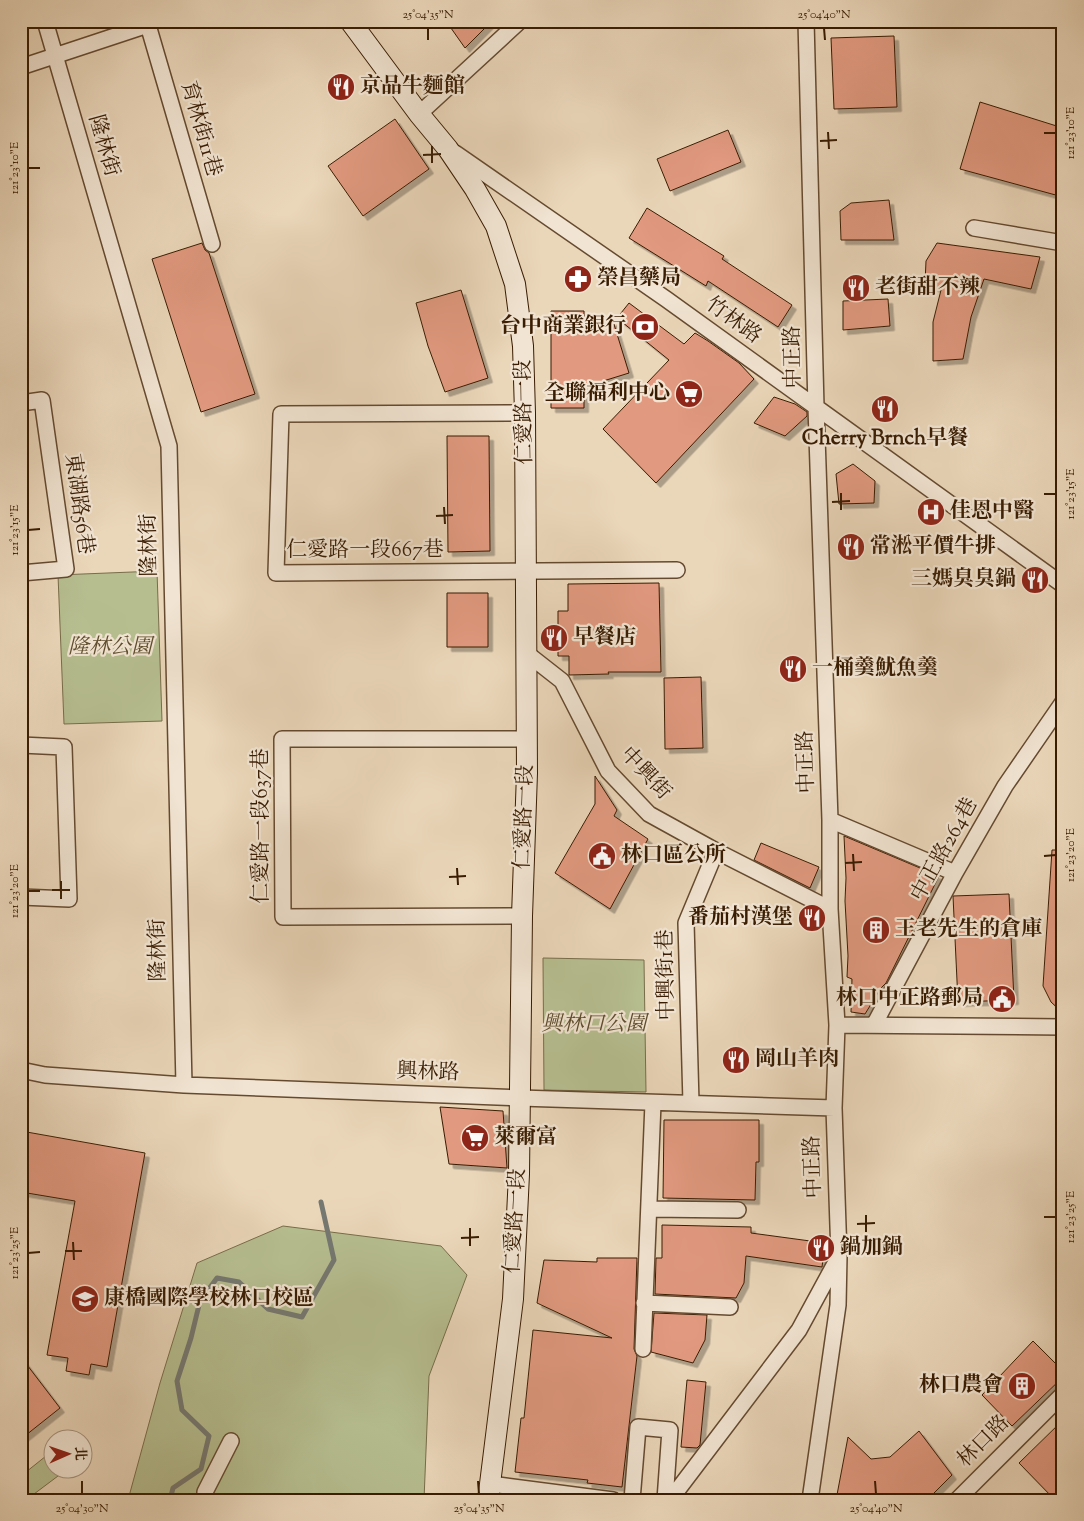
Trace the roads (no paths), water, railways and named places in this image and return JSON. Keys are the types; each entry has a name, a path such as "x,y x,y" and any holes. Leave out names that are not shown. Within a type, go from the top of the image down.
{"main road":[{"name":"仁愛路一段","path":"350,21 419,114 448,149 475,189 496,226 515,284 523,346 526,739 519,1174 513,1298 489,1492"}],"street":[{"name":"隆林街","path":"45,21 168,446 184,1085"},
{"path":"419,114 520,21"},
{"name":"中正路","path":"806,21 816,407 830,820 830,909 837,1025 834,1108 839,1256 838,1305 810,1500"},
{"path":"21,67 152,23"},
{"name":"育林街11巷","path":"152,23 212,244"},
{"name":"竹林路","path":"448,149 666,299 1063,585"},
{"path":"974,228 1063,243"},
{"name":"東湖路56巷","path":"21,403 42,400 66,569 21,574"},
{"name":"仁愛路一段667巷","path":"525,413 281,414 276,573 526,572"},
{"path":"526,572 677,570"},
{"name":"中興街","path":"525,652 562,681 608,771 649,814 716,851 830,909"},
{"name":"中正路264巷","path":"874,1025 955,873 1005,786 1063,702"},
{"name":"仁愛路一段637巷","path":"522,916 283,917 282,738 526,739"},
{"path":"21,745 64,747 69,899 21,897"},
{"path":"830,820 955,873"},
{"name":"中興街1巷","path":"691,1103 686,923 716,851"},
{"path":"837,1025 1063,1027"},
{"name":"興林路","path":"21,1070 44,1075 184,1085 834,1108"},
{"path":"643,1349 653,1103"},
{"path":"650,1209 738,1210"},
{"path":"670,1500 799,1330 839,1256"},
{"path":"644,1303 730,1307"},
{"name":"林口路","path":"956,1500 1063,1394"},
{"path":"632,1500 638,1427 670,1430 665,1500"},
{"path":"205,1500 205,1492 231,1441"},
{"path":"489,1492 613,1500"}],"waterway":[{"path":"170,1500 173,1488 201,1469 209,1436 182,1410 177,1381 191,1338 200,1301 217,1278 239,1282 268,1309 302,1317 334,1260 321,1202"}],"place":[{"name":"京品牛麵館","path":"341,87"},
{"name":"榮昌藥局","path":"578,279"},
{"name":"老街甜不辣","path":"856,288"},
{"name":"台中商業銀行","path":"645,327"},
{"name":"全聯福利中心","path":"689,394"},
{"name":"Cherry Brnch早餐","path":"885,409"},
{"name":"佳恩中醫","path":"931,512"},
{"name":"常淞平價牛排","path":"851,547"},
{"name":"三媽臭臭鍋","path":"1035,580"},
{"name":"早餐店","path":"554,638"},
{"name":"一桶羹魷魚羹","path":"793,669"},
{"name":"林口區公所","path":"602,856"},
{"name":"番茄村漢堡","path":"812,918"},
{"name":"王老先生的倉庫","path":"876,930"},
{"name":"林口中正路郵局","path":"1002,999"},
{"name":"岡山羊肉","path":"736,1060"},
{"name":"萊爾富","path":"475,1138"},
{"name":"鍋加鍋","path":"821,1248"},
{"name":"康橋國際學校林口校區","path":"85,1299"},
{"name":"林口農會","path":"1022,1386"}],"park label":[{"name":"隆林公園","path":"110,648"},
{"name":"興林口公園","path":"594,1025"}]}
